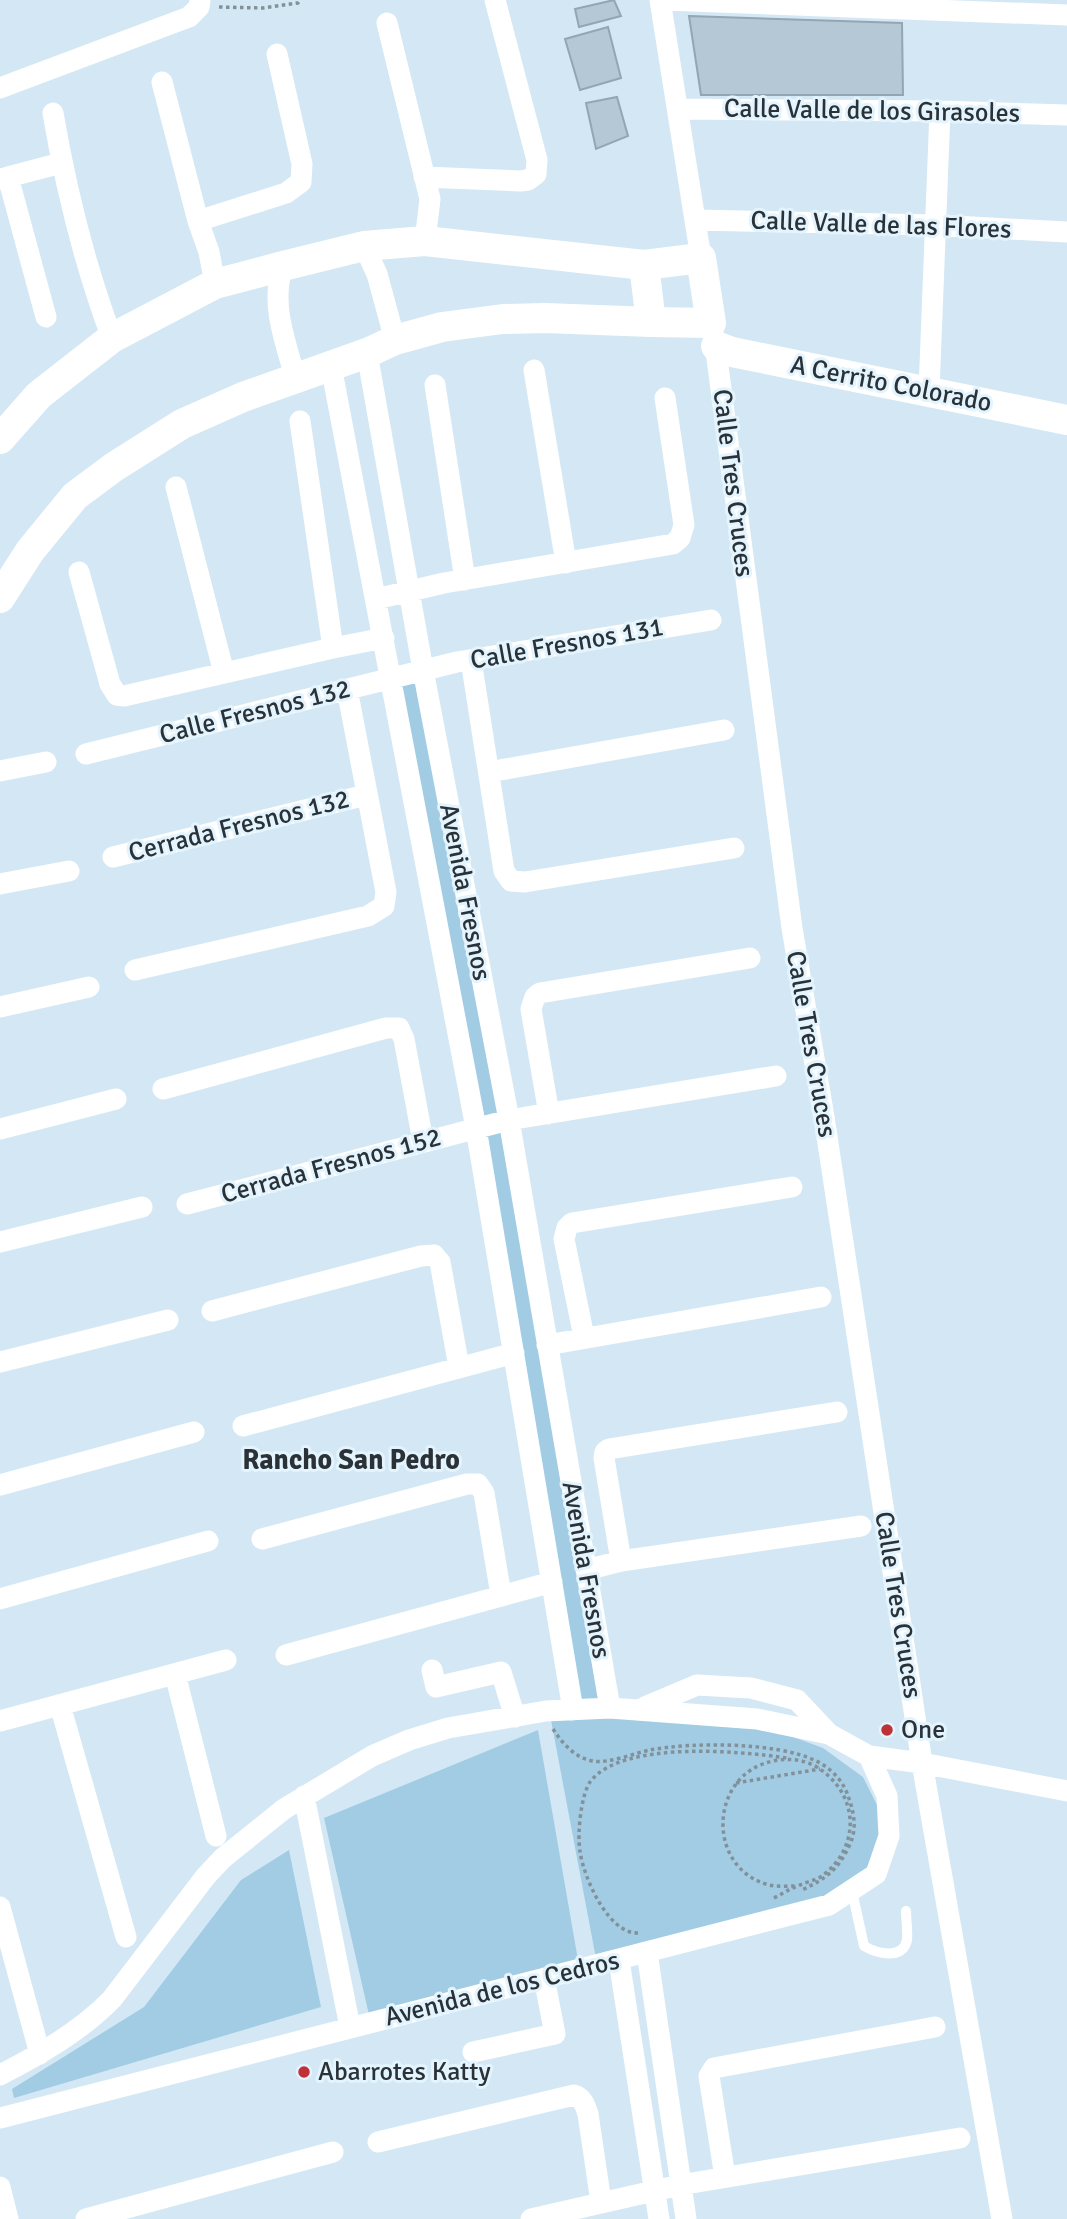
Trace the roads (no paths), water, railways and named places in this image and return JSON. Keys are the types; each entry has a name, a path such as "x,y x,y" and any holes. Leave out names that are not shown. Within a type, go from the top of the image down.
{"main road":[{"path":"0,439 39,395 113,338 215,284 365,246 425,240 643,265 701,258 714,335"},
{"path":"643,265 651,322"},
{"name":"A Cerrito Colorado","path":"0,598 30,551 75,496 114,467 182,424 295,377 367,353 395,340 442,327 503,319 651,322 714,335 733,352 1067,420"}],"street":[{"path":"424,177 520,181 528,180 536,174 537,160 495,0"},
{"path":"701,258 662,0 1067,15"},
{"path":"0,88 189,17 200,3"},
{"path":"387,23 430,199 425,240"},
{"path":"198,221 286,193 301,182 302,164 277,54"},
{"path":"162,82 198,221 209,252 215,284"},
{"name":"Calle Valle de los Girasoles","path":"678,109 1067,115"},
{"path":"929,391 940,111"},
{"path":"54,113 61,163 97,296 113,338"},
{"path":"46,317 4,178 61,163"},
{"name":"Calle Valle de las Flores","path":"696,220 935,225 1067,232"},
{"path":"365,246 381,284 395,340"},
{"path":"283,266 277,282 277,304 295,377"},
{"name":"Calle Tres Cruces","path":"714,335 792,928 824,1117 922,1763 1002,2219"},
{"name":"Avenida Fresnos","path":"367,353 423,670 509,1120 610,1708"},
{"name":"Avenida Fresnos","path":"331,366 476,1128 573,1710"},
{"path":"534,370 566,563"},
{"path":"435,385 465,580"},
{"path":"376,599 465,580 667,546 680,538 684,525 665,398"},
{"path":"300,421 333,648"},
{"path":"176,487 224,673"},
{"path":"79,572 110,684 117,695 131,696 384,638"},
{"name":"Calle Fresnos 131","path":"423,670 711,620"},
{"path":"471,660 504,871 511,881 525,882 734,848"},
{"name":"Calle Fresnos 132","path":"86,754 423,670"},
{"name":"Cerrada Fresnos 132","path":"135,970 376,913 384,906 386,892 346,689"},
{"path":"489,772 724,730"},
{"path":"0,771 46,762"},
{"name":"Cerrada Fresnos 132","path":"113,857 366,794"},
{"path":"0,884 69,872"},
{"path":"550,1114 531,1009 540,993 750,958"},
{"path":"0,1007 89,987"},
{"path":"163,1088 386,1028 399,1028 404,1039 423,1141"},
{"name":"Cerrada Fresnos 152","path":"187,1204 509,1120 776,1076"},
{"path":"0,1129 116,1099"},
{"path":"584,1337 564,1239 567,1228 572,1223 792,1187"},
{"path":"0,1242 142,1207"},
{"path":"212,1311 421,1256 434,1255 440,1262 459,1367"},
{"path":"547,1345 821,1297"},
{"path":"0,1362 167,1320"},
{"path":"243,1426 514,1353"},
{"path":"621,1562 604,1463 605,1452 609,1448 836,1412"},
{"path":"528,1439 562,1431"},
{"path":"0,1485 194,1432"},
{"path":"262,1539 467,1484 478,1484 484,1493 501,1595"},
{"path":"586,1570 621,1562 861,1526"},
{"path":"0,1599 208,1541"},
{"path":"286,1655 552,1582"},
{"path":"0,1721 226,1660"},
{"path":"436,1687 501,1672 515,1717"},
{"path":"175,1674 216,1836"},
{"path":"640,1710 697,1685 751,1688 797,1700 829,1734"},
{"path":"60,1705 127,1937"},
{"path":"0,2076 40,2054 102,2010 206,1876 223,1858 284,1809 372,1756 409,1740 448,1728 546,1711 610,1708 757,1719 829,1734 869,1756 922,1763 1067,1791"},
{"name":"Avenida de los Cedros","path":"0,2118 619,1960 647,1939 830,1905 876,1874 889,1836 887,1796 869,1756"},
{"path":"304,1796 350,2027"},
{"path":"0,1907 40,2054"},
{"path":"647,1939 686,2219"},
{"path":"619,1960 659,2219"},
{"path":"472,2052 555,2034 544,1978"},
{"path":"725,2177 709,2076 714,2068 935,2027"},
{"path":"378,2143 559,2097 579,2097 588,2114 601,2202"},
{"path":"531,2219 680,2185 960,2138"},
{"path":"86,2219 333,2152"},
{"path":"0,2187 8,2219"}],"lane":[{"path":"852,1891 864,1946 877,1954 892,1954 902,1950 907,1942 906,1912"}],"place":[{"name":"One","path":"887,1730"},
{"name":"Abarrotes Katty","path":"304,2072"}],"district":[{"name":"Rancho San Pedro","path":"351,1460"}]}
